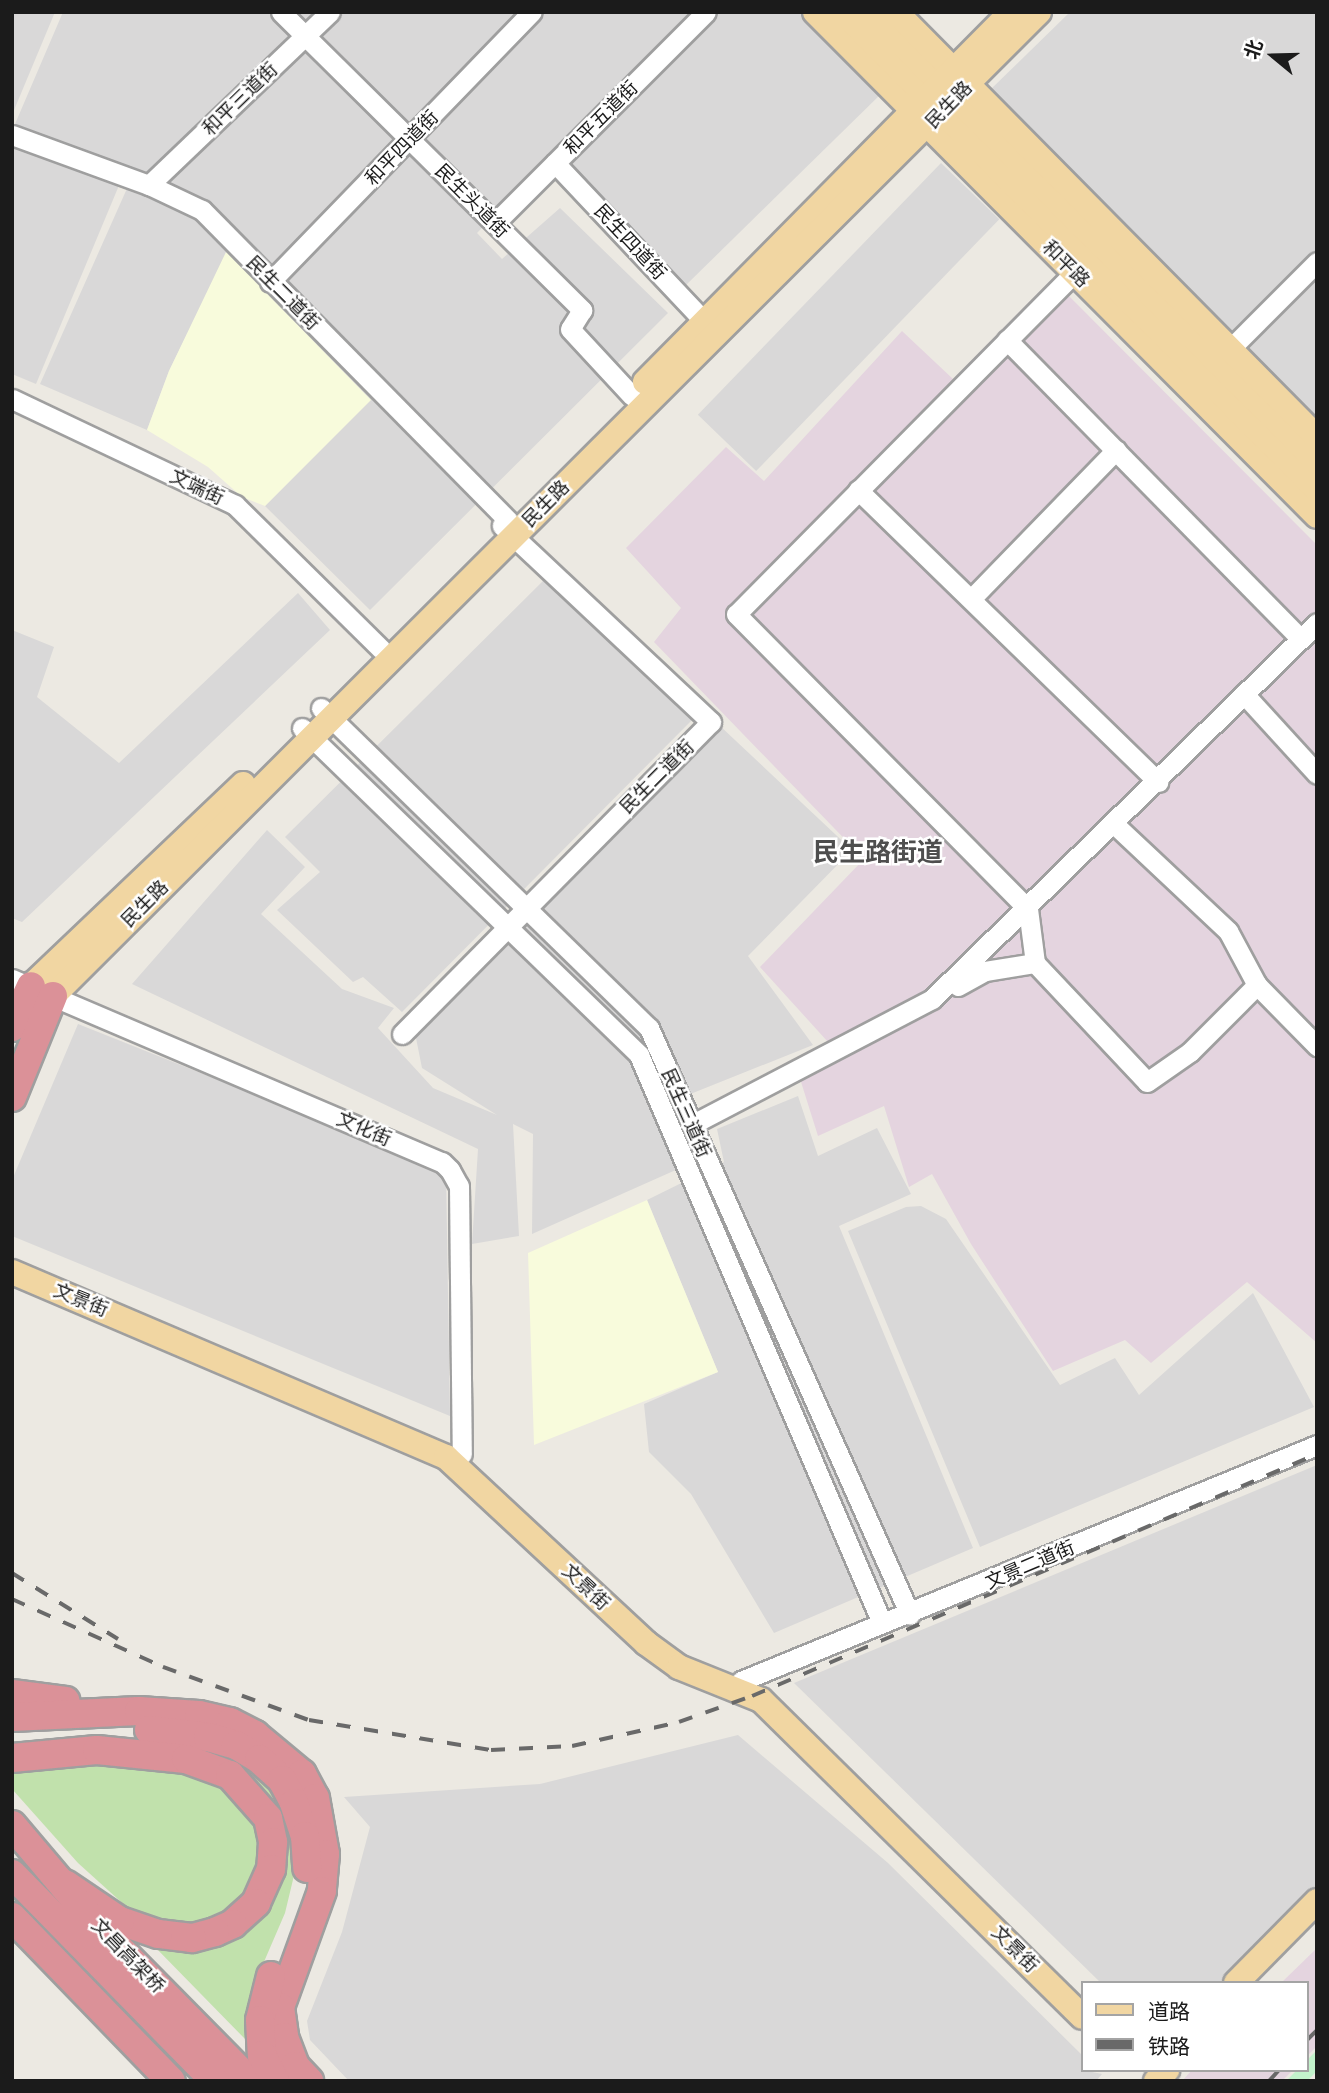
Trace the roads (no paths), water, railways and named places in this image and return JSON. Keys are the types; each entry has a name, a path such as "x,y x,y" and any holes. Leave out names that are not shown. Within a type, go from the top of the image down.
{"highway":[{"path":"12,1027 32,987"},
{"path":"12,1048 30,1016 32,987"},
{"path":"12,1097 32,987"},
{"path":"12,1694 230,1722 284,1755 316,1798 325,1854 322,1891 280,2007 275,2039 296,2081"},
{"path":"12,1717 139,1711"},
{"path":"12,1734 172,1731 236,1745 282,1780 305,1836 307,1870 268,1983 260,2020 262,2055 275,2081"},
{"path":"12,1758 97,1750 186,1759 230,1775 268,1818 273,1842 271,1869 261,1892 233,1924 215,1932 192,1938 158,1934 120,1921 65,1884"},
{"name":"文昌高架桥","path":"12,1825 65,1884 100,1929 250,2081"},
{"name":"文昌高架桥","path":"12,1874 215,2081"},
{"path":"15,1919 171,2081"},
{"path":"280,2007 284,2038 296,2066 309,2081"}],"main road":[{"name":"和平路","path":"815,12 942,98 1241,399 1317,490"},
{"name":"和平路","path":"843,12 1230,349 1317,437"},
{"name":"和平路","path":"870,12 942,98 1074,273 1186,382 1317,516"},
{"name":"和平路","path":"896,12 942,98"},
{"name":"民生路","path":"327,713 381,649 942,98 1012,12"},
{"name":"民生路","path":"32,987 307,733 705,322 942,98 1039,12"},
{"path":"1179,336 1230,349 1241,399 1186,382 1179,336"},
{"name":"和平路","path":"1241,399 1317,462"},
{"name":"文景街","path":"12,1254 462,1454 653,1634 688,1659 770,1691 1080,1995"},
{"name":"文景街","path":"12,1272 446,1457 646,1643 679,1667 761,1700 1080,2015"},
{"path":"1238,1981 1317,1901"},
{"path":"1256,1981 1317,1919"}],"street":[{"name":"民生头道街","path":"281,12 582,310 570,329 632,396"},
{"name":"和平三道街","path":"149,185 330,12"},
{"name":"和平四道街","path":"270,282 532,12"},
{"name":"和平五道街","path":"495,223 704,13"},
{"name":"民生二道街","path":"12,135 149,185 202,211 508,527 710,722 402,1034"},
{"name":"民生四道街","path":"555,163 705,322"},
{"path":"1230,349 1317,262"},
{"path":"1074,273 736,614 1028,909 1035,963 1147,1082 1190,1052 1257,985"},
{"path":"1007,340 1300,638"},
{"name":"文端街","path":"12,399 235,505 381,649"},
{"path":"971,599 1116,450"},
{"path":"858,490 1158,782"},
{"path":"932,999 1115,825 1317,623"},
{"path":"1244,694 1317,774"},
{"name":"民生三道街","path":"327,713 649,1028 910,1615"},
{"name":"民生三道街","path":"307,733 639,1055 882,1623"},
{"path":"1115,825 1228,931 1257,985 1317,1046"},
{"path":"691,1125 985,971 1035,963"},
{"name":"文化街","path":"32,987 442,1162 450,1170 459,1186 462,1454"},
{"name":"文景二道街","path":"741,1681 882,1623 910,1615 1317,1445"}],"railway":[{"path":"12,1599 163,1667 309,1720 491,1750 572,1746 679,1722 752,1696 1317,1454"},
{"path":"12,1573 118,1639"},
{"path":"1308,2039 1317,2030"},
{"path":"1269,2081 1277,2072"}],"district":[{"name":"民生路街道","path":"878,852"}]}
